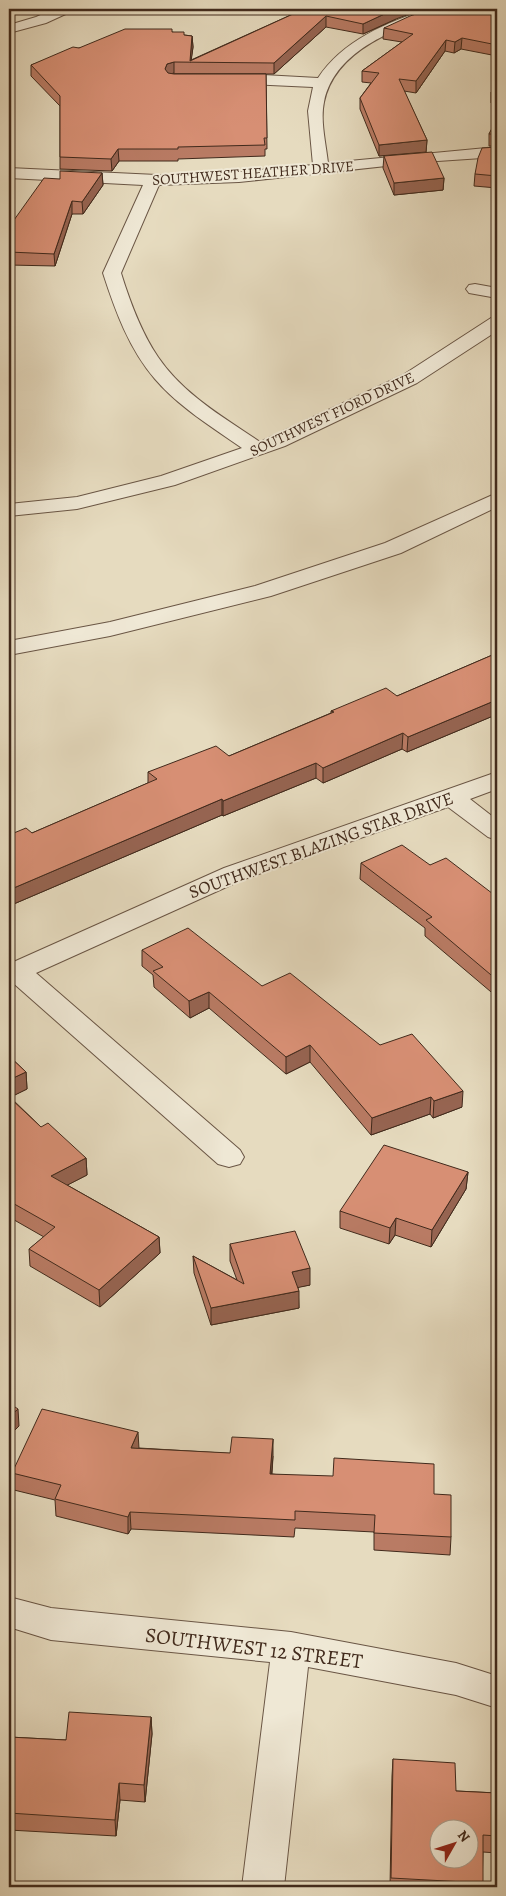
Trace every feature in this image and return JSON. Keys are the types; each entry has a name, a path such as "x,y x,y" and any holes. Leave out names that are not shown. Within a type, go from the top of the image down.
{"street":[{"path":"9,29 41,20 65,9"},
{"path":"321,168 316,103 322,83 337,62 356,46 386,30 441,9"},
{"path":"216,79 263,79 322,83"},
{"name":"SOUTHWEST HEATHER DRIVE","path":"9,173 152,182 204,180 446,155 497,152"},
{"path":"152,182 112,273 124,308 151,361 188,401 257,449"},
{"path":"475,289 497,293"},
{"name":"SOUTHWEST FIORD DRIVE","path":"9,510 77,503 159,483 278,442 410,379 497,322"},
{"path":"9,648 110,629 263,591 392,548 497,499"},
{"name":"SOUTHWEST BLAZING STAR DRIVE","path":"13,972 233,874 359,831 497,780"},
{"path":"452,797 497,832"},
{"path":"13,972 229,1157"},
{"name":"SOUTHWEST 12 STREET","path":"9,1612 52,1624 292,1648 456,1679 497,1692"},
{"path":"263,1887 292,1648"}],"building":[{"path":"304,9 395,9 363,24 326,16 274,63 174,62 167,64 165,69 168,73 174,74 266,74 267,138 264,138 265,145 178,147 178,149 118,149 111,159 60,157 60,96 31,65 73,47 79,48 125,29 172,29 172,32 184,32 184,35 192,36 190,61"},
{"path":"431,9 497,9 497,45 462,38 455,42 446,40 416,81 399,79 427,140 379,145 360,98 379,73 362,71 413,34 384,28"},
{"path":"497,119 497,134 489,134"},
{"path":"497,147 497,176 475,174 482,148"},
{"path":"432,152 444,178 394,183 384,156"},
{"path":"60,171 102,173 82,202 72,201 54,254 9,252 9,227 44,178 60,179"},
{"path":"497,653 497,702 494,701 408,737 403,733 323,768 316,763 223,801 222,799 9,890 9,835 26,828 32,833 157,779 148,772 216,746 229,756 386,688 397,696"},
{"path":"402,845 430,865 446,858 497,897 497,980 426,920 432,917 361,863"},
{"path":"188,928 262,986 290,973 380,1045 412,1034 463,1091 434,1101 431,1097 372,1118 310,1045 286,1057 209,992 189,1001 153,971 163,967 142,950"},
{"path":"9,1056 26,1072 9,1080"},
{"path":"9,1097 41,1127 48,1123 86,1158 51,1176 159,1237 99,1290 29,1249 55,1227 9,1201"},
{"path":"384,1145 468,1172 432,1230 396,1218 390,1228 340,1211"},
{"path":"295,1231 310,1268 292,1272 299,1291 211,1308 193,1256 244,1284 230,1244"},
{"path":"9,1403 18,1409 9,1417"},
{"path":"42,1409 138,1432 131,1448 230,1453 232,1437 273,1439 270,1474 333,1476 334,1458 434,1464 434,1494 451,1495 451,1537 374,1533 375,1515 295,1511 295,1520 130,1512 128,1517 55,1499 61,1485 12,1473"},
{"path":"69,1712 151,1717 144,1785 119,1783 115,1820 9,1813 9,1737 66,1740"},
{"path":"393,1759 455,1763 456,1791 497,1793 497,1836 483,1835 483,1883 391,1878"}]}
